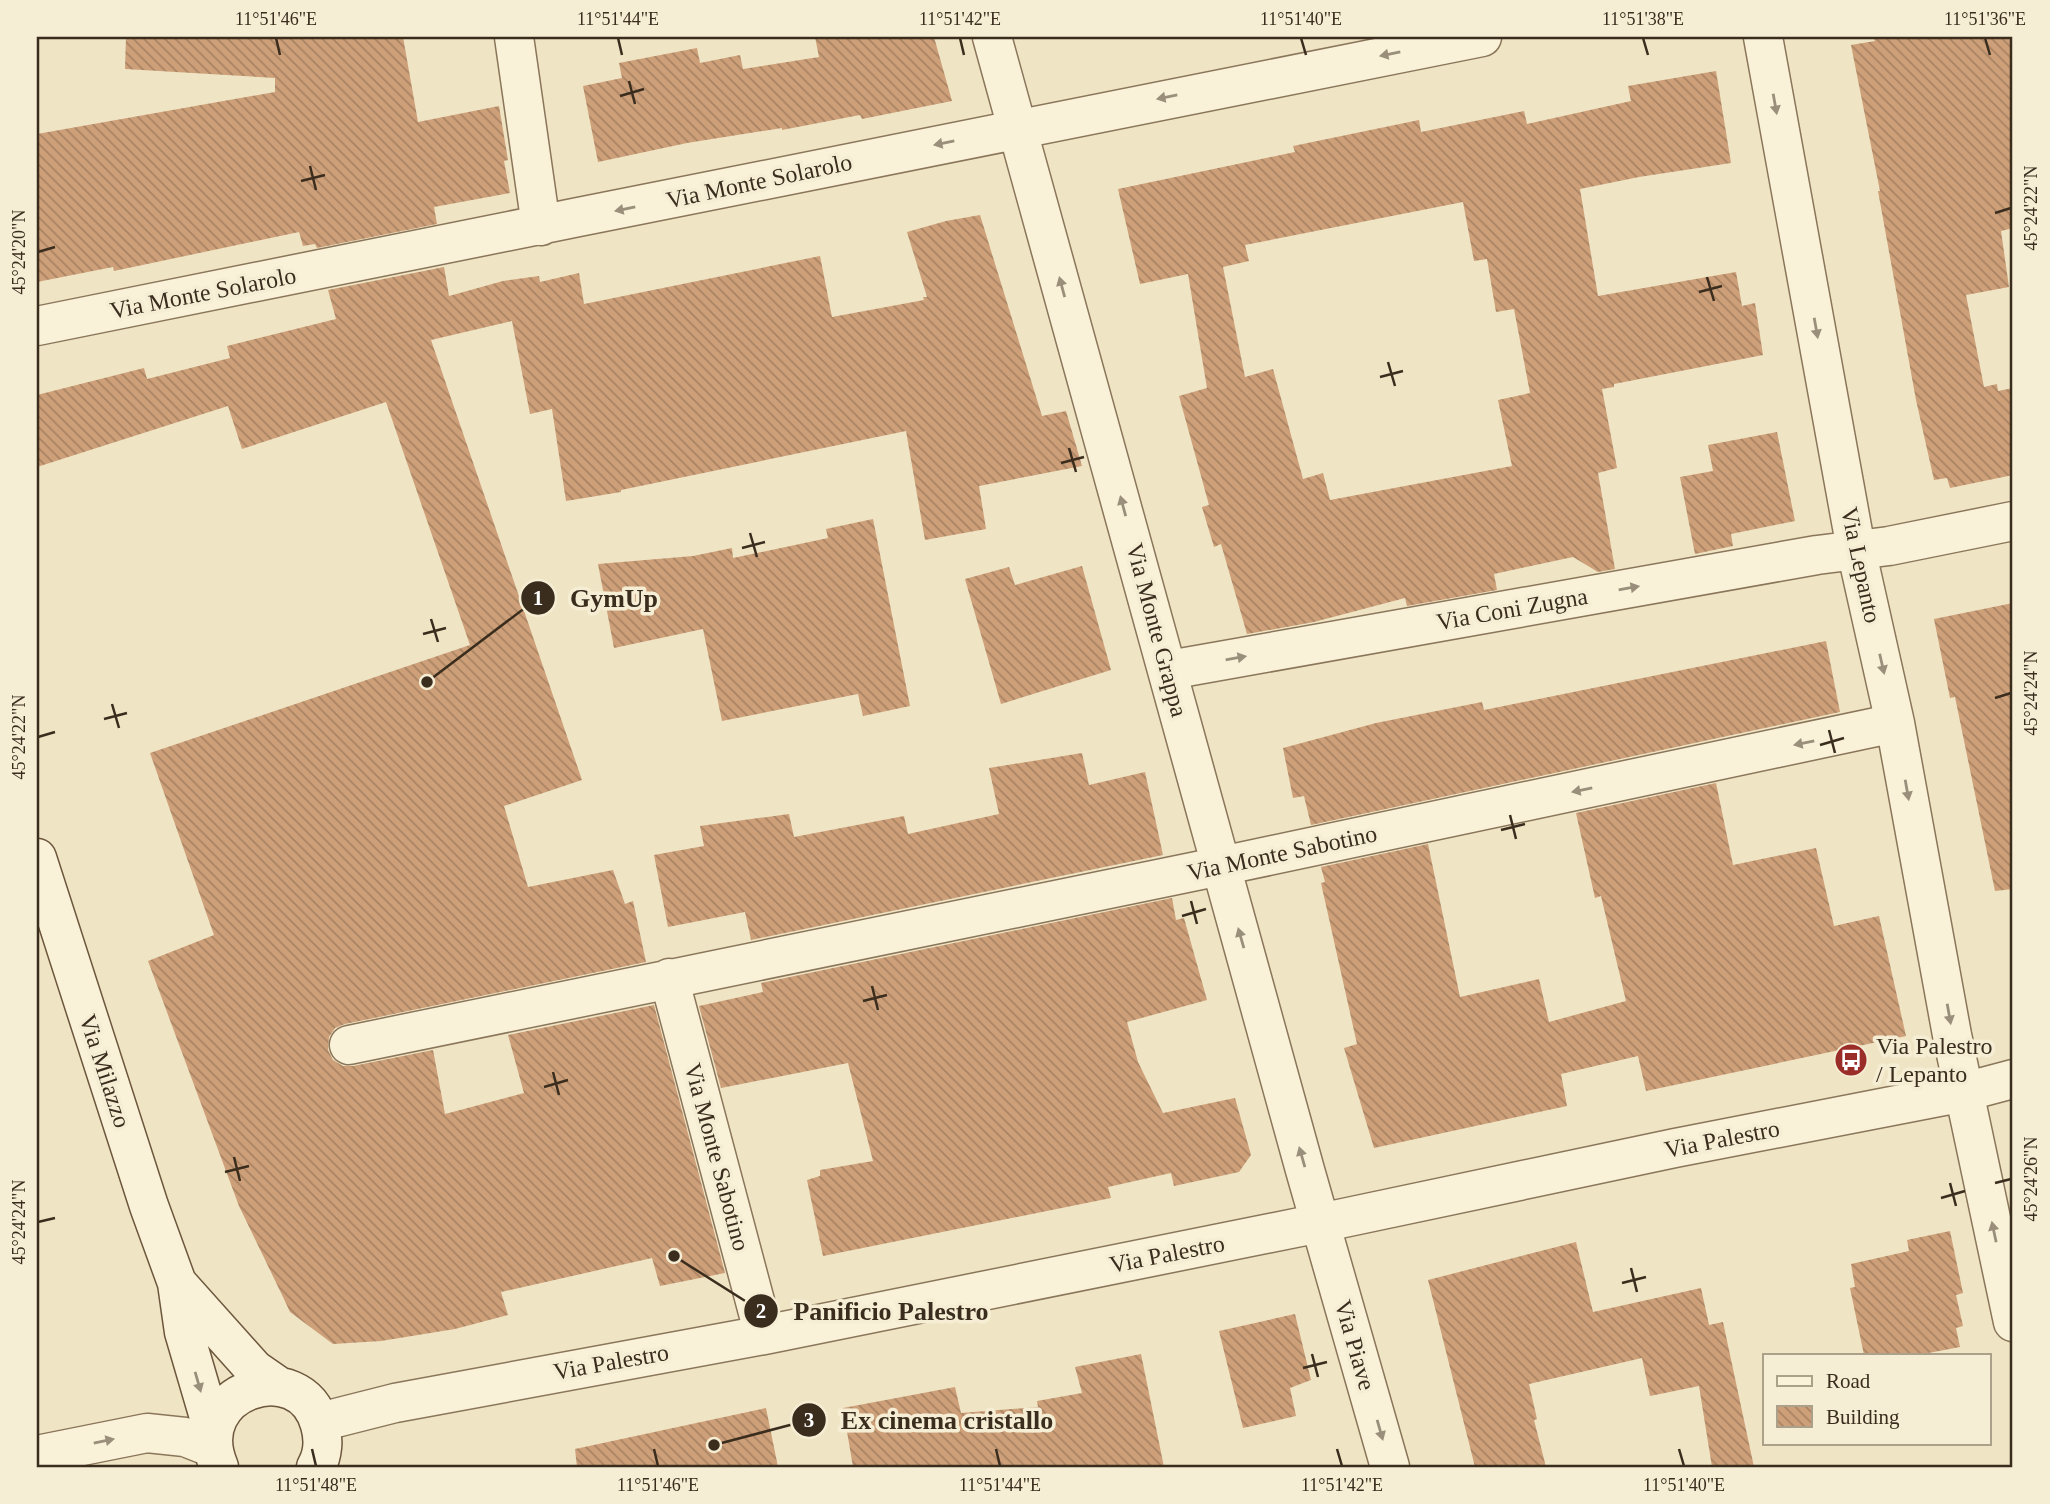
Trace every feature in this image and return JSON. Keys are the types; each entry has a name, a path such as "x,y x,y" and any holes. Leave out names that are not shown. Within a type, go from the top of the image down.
{"street":[{"path":"514,37 541,226"},
{"name":"Via Monte Grappa","path":"992,37 1320,1223"},
{"name":"Via Monte Solarolo","path":"37,326 1143,102 1482,37"},
{"name":"Via Lepanto","path":"1763,37 1856,549 1895,723 1964,1092 2013,1322"},
{"name":"Via Coni Zugna","path":"1168,670 2013,522"},
{"name":"Via Monte Sabotino","path":"349,1045 1221,866 1895,723"},
{"name":"Via Milazzo","path":"37,858 149,1206 177,1283 184,1332 215,1449"},
{"name":"Via Monte Sabotino","path":"669,978 764,1335"},
{"name":"Via Palestro","path":"320,1422 395,1403 764,1335 1647,1154 1964,1092 2013,1079"},
{"name":"Via Piave","path":"1320,1223 1390,1467"},
{"name":"Via Milazzo","path":"177,1283 254,1369 279,1387"},
{"path":"37,1455 147,1433 185,1437 215,1449 219,1414 230,1401 245,1391 262,1386 295,1392 308,1402 320,1422 323,1448 316,1467"}],"building":[{"path":"126,37 403,37 418,122 499,106 508,160 504,161 510,193 434,207 437,224 317,248 315,244 303,246 299,232 114,271 113,267 37,282 37,134 275,92 275,78 125,69"},
{"path":"815,37 934,37 952,101 862,119 860,115 782,130 687,143 598,162 583,86 622,78 619,63 697,48 700,63 740,55 743,69 819,57"},
{"path":"1873,37 2013,37 2013,228 2001,231 2009,287 1966,295 1984,387 1997,384 1998,391 2013,388 2013,475 1950,488 1947,478 1934,480 1916,400 1880,191 1851,45 1875,41"},
{"path":"1716,71 1731,163 1580,189 1598,296 1736,272 1742,306 1755,303 1763,355 1614,384 1614,387 1602,389 1617,468 1598,473 1615,569 1598,572 1573,557 1494,574 1497,590 1407,606 1405,598 1314,622 1247,634 1221,544 1214,547 1202,507 1209,505 1179,396 1207,388 1188,274 1140,284 1118,189 1295,152 1293,146 1419,120 1421,132 1524,111 1527,124 1631,101 1628,86","holes":["1463,202 1474,261 1487,259 1496,312 1514,309 1530,393 1498,400 1512,466 1330,500 1323,473 1303,479 1273,369 1245,377 1223,267 1249,261 1245,245"]},
{"path":"980,215 1042,416 1066,411 1082,466 979,486 986,529 925,540 906,431 621,492 566,501 552,409 530,414 512,321 431,340 582,780 504,806 528,887 613,870 625,904 633,901 646,962 345,1024 335,1028 329,1037 328,1050 333,1060 343,1066 353,1066 433,1050 445,1114 524,1093 508,1035 654,1005 725,1273 660,1286 652,1258 501,1292 508,1315 455,1329 381,1341 333,1344 290,1312 239,1206 148,961 214,935 150,753 470,645 386,402 242,449 228,406 37,467 37,395 144,368 147,379 230,358 227,346 336,319 328,290 444,267 449,296 503,281 539,276 540,282 579,273 584,304 820,256 832,317 924,300 923,297 927,297 907,232"},
{"path":"1777,432 1795,521 1731,534 1733,546 1695,554 1680,477 1713,471 1708,445"},
{"path":"873,519 910,706 863,716 858,694 722,721 703,629 614,648 598,564 693,556 732,548 733,558 828,538 826,529"},
{"path":"1082,566 1111,670 1001,704 965,579 1009,567 1015,585"},
{"path":"2013,603 2013,889 1995,891 1955,697 1950,698 1934,619"},
{"path":"1826,641 1840,712 1311,825 1304,796 1293,798 1283,748 1376,723 1482,702 1484,710"},
{"path":"1082,753 1089,785 1145,772 1163,855 751,940 745,912 668,927 654,855 704,846 700,826 789,814 794,837 904,816 908,834 999,814 989,768"},
{"path":"1716,783 1733,865 1816,848 1834,926 1879,916 1906,1036 1646,1091 1638,1056 1561,1074 1567,1106 1374,1148 1344,1048 1357,1044 1321,883 1325,882 1321,867 1428,844 1460,997 1539,979 1549,1022 1626,1001 1601,896 1595,898 1576,813"},
{"path":"1172,898 1176,920 1184,918 1207,1000 1127,1022 1138,1062 1163,1113 1235,1098 1251,1155 1239,1172 1174,1186 1171,1173 1108,1187 1111,1198 823,1256 807,1180 820,1176 820,1170 873,1161 848,1063 721,1088 699,1006 763,992 761,983"},
{"path":"1950,1231 1963,1293 1956,1295 1963,1326 1956,1328 1960,1347 1923,1354 1864,1354 1850,1288 1855,1287 1851,1264 1909,1251 1907,1240"},
{"path":"1576,1242 1593,1312 1701,1288 1709,1325 1723,1322 1754,1467 1712,1467 1699,1386 1650,1396 1642,1358 1529,1384 1537,1419 1534,1420 1546,1467 1475,1467 1428,1280"},
{"path":"1295,1314 1311,1380 1290,1388 1296,1416 1243,1428 1219,1331"},
{"path":"1141,1354 1164,1467 853,1467 843,1408 955,1387 961,1413 1038,1407 1037,1401 1082,1393 1075,1367"},
{"path":"766,1408 778,1467 577,1467 575,1449"}],"place":[{"name":"GymUp","path":"427,682"},
{"name":"Via Palestro / Lepanto","path":"1851,1060"},
{"name":"Panificio Palestro","path":"674,1256"},
{"name":"Ex cinema cristallo","path":"714,1445"}]}
